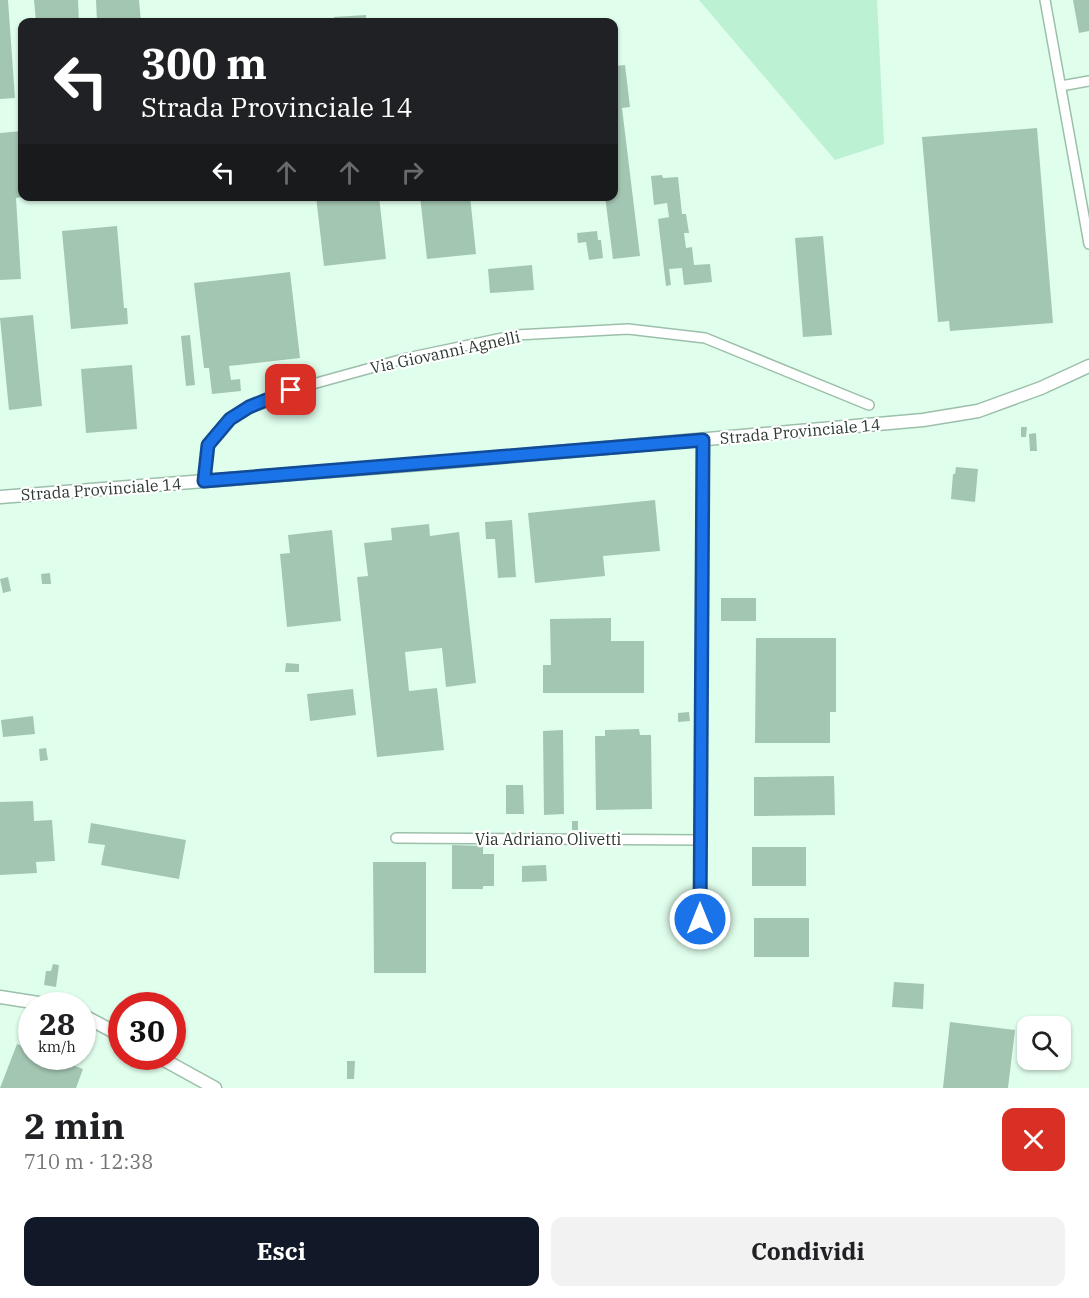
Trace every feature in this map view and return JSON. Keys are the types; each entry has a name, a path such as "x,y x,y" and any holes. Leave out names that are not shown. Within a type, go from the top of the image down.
{"street":[{"path":"1045,0 1089,244"},
{"path":"1061,86 1089,81"},
{"name":"Via Giovanni Agnelli","path":"204,481 208,445 230,419 249,407 291,390 407,357 516,335 628,329 705,339 869,405"},
{"name":"Strada Provinciale 14","path":"0,496 703,440 923,420 978,411 1041,388 1089,366"},
{"path":"700,919 703,440"},
{"name":"Via Adriano Olivetti","path":"396,838 701,840"},
{"path":"0,997 18,1000"},
{"path":"182,1070 215,1088"}],"green space":[{"path":"699,0 877,0 884,144 835,160"}],"building":[{"path":"0,0 8,0 15,98 0,99"},
{"path":"34,0 78,0 79,18 36,18"},
{"path":"96,0 139,0 141,18 97,18"},
{"path":"1073,0 1089,0 1089,31 1079,33"},
{"path":"366,15 366,18 334,17"},
{"path":"625,65 630,107 622,108 640,256 613,259 606,201 618,201 618,66"},
{"path":"1037,128 1053,323 950,331 949,321 938,322 922,137"},
{"path":"18,131 18,198 16,198 21,279 0,280 0,133"},
{"path":"662,175 663,178 678,177 682,214 686,214 689,233 684,233 686,248 692,247 694,265 710,264 712,282 684,285 682,268 669,269 671,285 666,286 658,219 669,217 667,203 654,205 651,176"},
{"path":"317,201 380,201 386,259 324,266"},
{"path":"421,201 471,201 476,254 427,259"},
{"path":"117,226 124,308 127,308 128,324 71,329 62,231"},
{"path":"597,231 598,240 601,240 603,258 589,260 586,242 578,243 577,233"},
{"path":"823,236 832,335 803,337 795,238"},
{"path":"532,265 534,290 490,293 488,269"},
{"path":"290,272 300,358 229,366 231,380 240,379 241,391 212,394 209,368 204,368 194,283"},
{"path":"33,315 42,406 9,410 0,318"},
{"path":"190,335 195,385 186,386 181,336"},
{"path":"132,365 137,429 86,433 81,369"},
{"path":"1021,427 1027,427 1026,437 1021,437"},
{"path":"1036,433 1037,451 1030,451 1029,434"},
{"path":"956,467 978,469 975,502 951,499 953,474 955,474"},
{"path":"655,500 660,551 603,556 605,576 535,583 528,513"},
{"path":"512,520 516,577 498,578 495,539 486,539 485,522"},
{"path":"429,524 430,536 459,532 476,683 446,687 442,648 405,652 409,691 437,688 444,750 377,757 357,577 368,576 364,543 392,540 391,528"},
{"path":"332,530 341,621 287,627 280,554 290,553 288,535"},
{"path":"50,573 51,584 42,584 41,574"},
{"path":"8,577 11,591 3,593 0,579"},
{"path":"721,598 756,598 756,621 721,621"},
{"path":"611,618 611,641 644,641 644,693 543,693 543,665 551,665 550,619"},
{"path":"756,638 836,638 836,712 830,712 830,743 755,743"},
{"path":"286,663 299,664 299,672 285,672"},
{"path":"353,689 356,715 310,721 307,694"},
{"path":"689,712 690,721 678,722 678,713"},
{"path":"33,716 35,734 3,737 1,720"},
{"path":"639,729 640,735 651,735 652,809 596,810 595,736 605,736 605,730"},
{"path":"563,730 564,814 544,815 543,731"},
{"path":"46,748 48,760 40,761 39,749"},
{"path":"834,776 835,815 754,816 754,777"},
{"path":"506,785 523,785 524,814 506,814"},
{"path":"33,801 34,821 52,820 55,861 36,862 37,873 0,875 0,802"},
{"path":"572,821 578,821 578,830 572,830"},
{"path":"91,823 186,840 179,879 101,865 105,845 88,843"},
{"path":"452,845 483,846 483,854 494,854 494,886 483,886 483,889 452,889"},
{"path":"752,847 806,847 806,886 752,886"},
{"path":"373,862 426,862 426,973 374,973"},
{"path":"546,865 547,881 522,882 522,866"},
{"path":"754,918 809,918 809,957 754,957"},
{"path":"53,964 59,965 56,987 44,985 46,971 51,971"},
{"path":"894,982 924,984 923,1009 892,1007"},
{"path":"950,1022 1015,1030 1008,1088 943,1088"},
{"path":"17,1044 18,1070 83,1070 76,1088 0,1088"},
{"path":"347,1061 355,1061 354,1079 347,1079"}],"route":[{"path":"291,390 249,407 230,419 208,445 204,481 703,440 700,919"}]}
